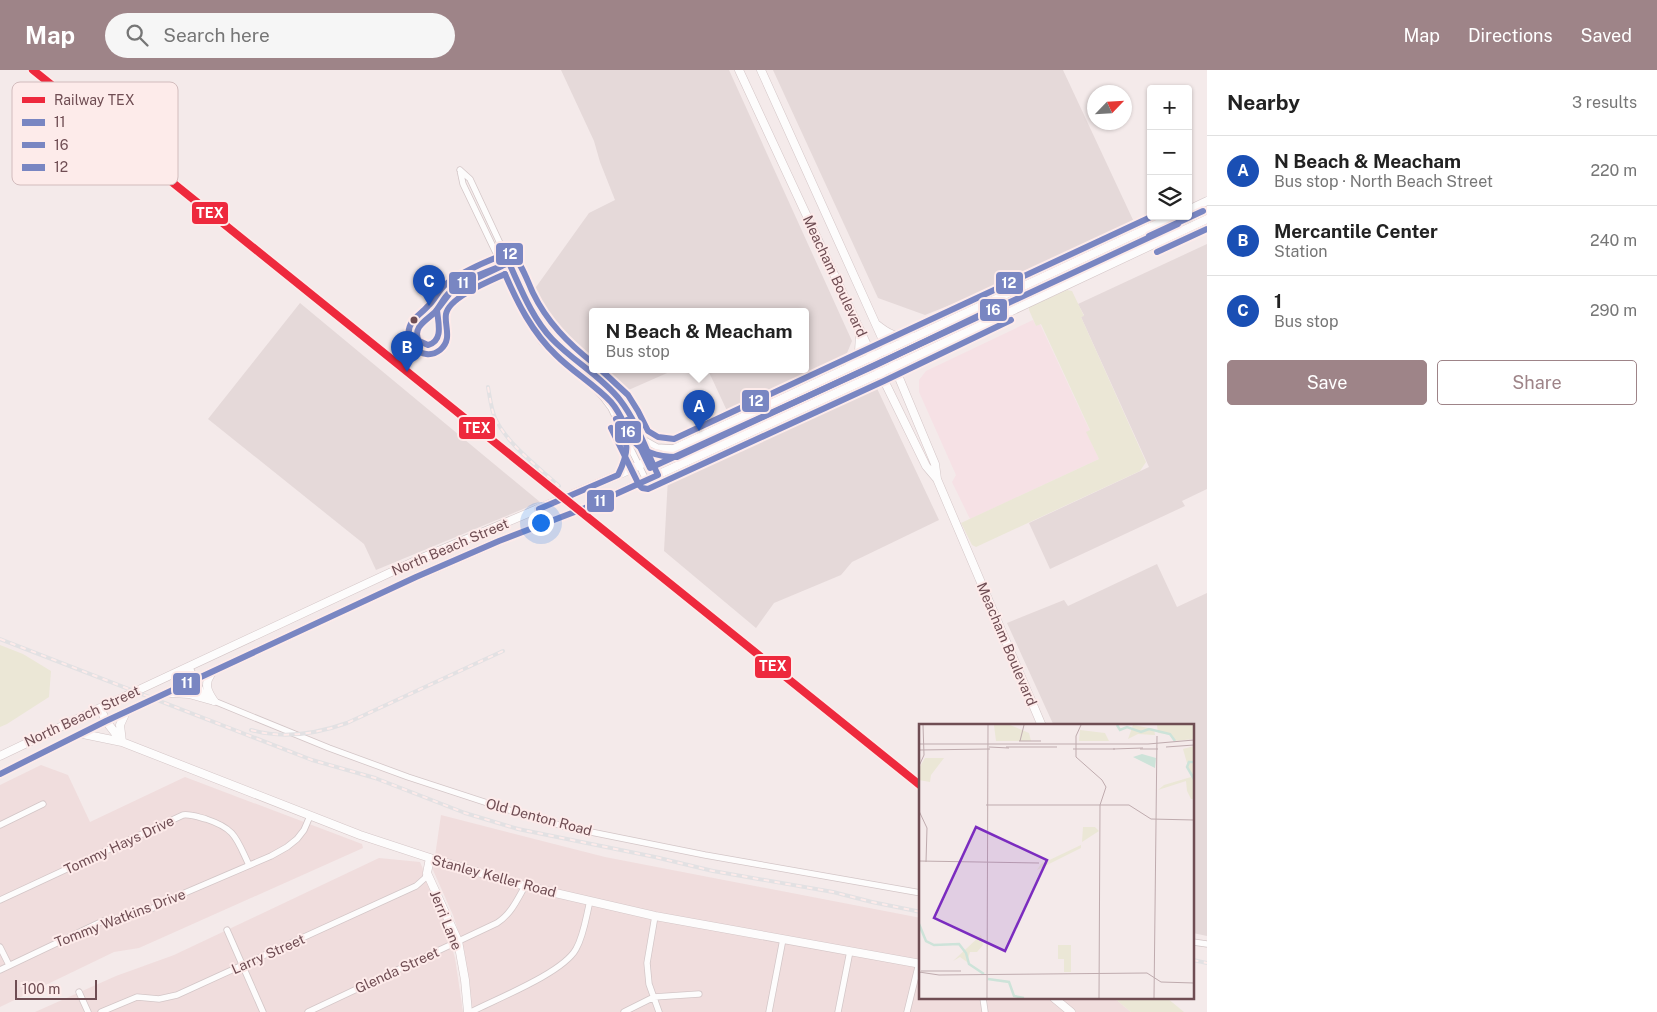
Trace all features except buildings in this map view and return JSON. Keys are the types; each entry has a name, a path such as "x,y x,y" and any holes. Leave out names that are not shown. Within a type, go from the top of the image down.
{"main road":[{"name":"Meacham Boulevard","path":"739,70 880,373 926,466 937,479"},
{"name":"Meacham Boulevard","path":"761,70 887,349 934,464 937,479 1041,724"},
{"path":"1192,208 1207,201"},
{"name":"North Beach Street","path":"0,774 106,722 438,567 586,508 880,373 1207,219"},
{"name":"North Beach Street","path":"0,756 432,553 618,475 1165,220"},
{"path":"1014,291 1022,305"},
{"path":"875,324 890,334 898,336 918,335"},
{"path":"848,368 860,351 860,331"},
{"path":"761,408 769,424"},
{"path":"722,427 729,442"},
{"path":"432,553 438,567"},
{"path":"329,601 335,615"},
{"path":"212,673 207,680 206,688 214,701"},
{"path":"169,693 189,694 214,701"},
{"name":"Stanley Keller Road","path":"100,708 106,722 122,742 360,836 430,858 525,886 655,916 919,964"},
{"path":"81,734 122,742 120,725 125,714"},
{"name":"Jerri Lane","path":"430,858 427,873 458,942 469,1012"},
{"path":"1056,1000 1071,1012"}],"street":[{"path":"589,370 559,347 534,316 470,179 460,170 463,184 531,326 542,342 588,381 611,408 646,480"},
{"path":"593,373 619,398 629,413 658,475"},
{"path":"641,438 657,447 676,448"},
{"path":"618,475 625,461 628,442"},
{"name":"Old Denton Road","path":"189,666 202,692 214,701 329,748 408,777 524,815 566,827 705,855 919,894"},
{"path":"0,825 43,804"},
{"name":"Tommy Hays Drive","path":"0,900 183,815 196,816 228,828 236,837 249,864"},
{"name":"Tommy Watkins Drive","path":"0,970 103,921 132,916 153,908 249,864 271,856 297,839 304,830 310,816"},
{"name":"Larry Street","path":"101,1012 137,997 159,998 177,995 416,886 425,878 427,873"},
{"name":"Glenda Street","path":"308,1012 458,942 504,918 510,912 525,886"},
{"path":"469,1012 562,966 577,948 590,901"},
{"path":"655,916 647,963 649,984 659,1012"},
{"path":"227,930 262,1012"},
{"path":"769,1012 783,939"},
{"path":"1194,942 1207,944"},
{"path":"0,947 9,965"},
{"path":"838,1012 850,951"},
{"path":"907,1012 919,967"},
{"path":"79,992 88,1012"},
{"path":"624,1012 654,997 699,994"}],"shaded area":[{"path":"561,70 729,70 852,341 845,358 728,413 709,373 809,373 809,308 589,308 589,359 579,352 542,314 531,294 589,213 615,200 594,141"},
{"path":"773,70 1063,70 1087,121 1087,130 1091,130 1134,222 975,295 925,315 878,298"},
{"path":"1207,244 1207,489 1182,501 1185,506 1050,569 1029,523 1149,467 1081,317 1084,315 1078,304"},
{"path":"1067,290 1072,291 1084,316 1081,317 1146,462 1140,471 976,547 972,545 961,523 1099,459 1086,432 1090,430 1041,324 1036,326 1029,310 1029,307"},
{"path":"300,303 540,502 376,570 364,544 208,419"},
{"path":"1033,320 1036,326 1040,324 1090,431 1087,433 1099,459 970,519 952,482 956,475 919,392 919,380 926,371"},
{"path":"605,373 667,373 624,392"},
{"path":"874,382 939,520 852,562 841,575 774,603 756,628 664,551 668,478"},
{"path":"1157,564 1177,607 1207,593 1207,936 1194,933 1194,724 1053,724 1007,623 1064,600 1068,606"},
{"path":"0,645 23,654 51,671 49,697 0,727"},
{"path":"41,765 68,775 90,822 185,777 362,844 363,848 139,948 114,952 0,1007 0,785"},
{"path":"441,815 605,857 919,918 919,1000 1116,1000 1131,1012 472,1012 464,949 453,915 433,870"},
{"path":"379,858 420,862 443,917 455,958 463,1012 35,1012 116,976 174,955"},
{"path":"1116,1000 1169,1000 1184,1012 1131,1012"}],"railway":[{"path":"488,387 495,418 507,437 559,486"},
{"path":"0,639 312,760 375,778 465,813 518,829 713,871 833,892 919,912"},
{"path":"251,730 287,735 335,727 503,651"},
{"path":"1194,960 1207,963"}],"rail line":[{"name":"TEX","path":"33,70 48,82"},
{"name":"TEX","path":"176,185 919,784"}],"transit line":[{"name":"12","path":"1149,236 1203,211"},
{"name":"12","path":"604,373 628,395 648,431 658,437 674,439 1147,219"},
{"name":"16","path":"505,274 521,307 540,337 563,361 611,402 634,441 644,450 663,456 677,457 1178,224"},
{"name":"16","path":"1157,252 1207,229"},
{"name":"12","path":"505,274 471,290 454,302 446,314 447,337 444,346 440,350 433,354 426,354 415,348 409,336 412,322 430,304 443,287 458,276 476,267 495,258 510,254 517,260 539,304 552,323 575,348 589,360"},
{"name":"11","path":"502,266 464,284 450,293 437,310 439,330 436,340 428,345 419,341 417,336 418,329 436,311 450,292 471,279 509,263 528,303 545,331 560,347 589,371"},
{"name":"12","path":"627,420 650,468 876,365 1003,304"},
{"name":"16","path":"611,428 639,485 642,488 648,489 884,381 1011,320"},
{"name":"11","path":"0,774 106,721 416,577 499,541 585,508 658,475 626,409 612,391 592,373"},
{"name":"11","path":"539,509 618,475 625,459 626,441 616,419"}],"place":[{"name":"1","path":"429,306"},
{"name":"Mercantile Center","path":"407,372"},
{"name":"N Beach & Meacham","path":"699,431"}]}
